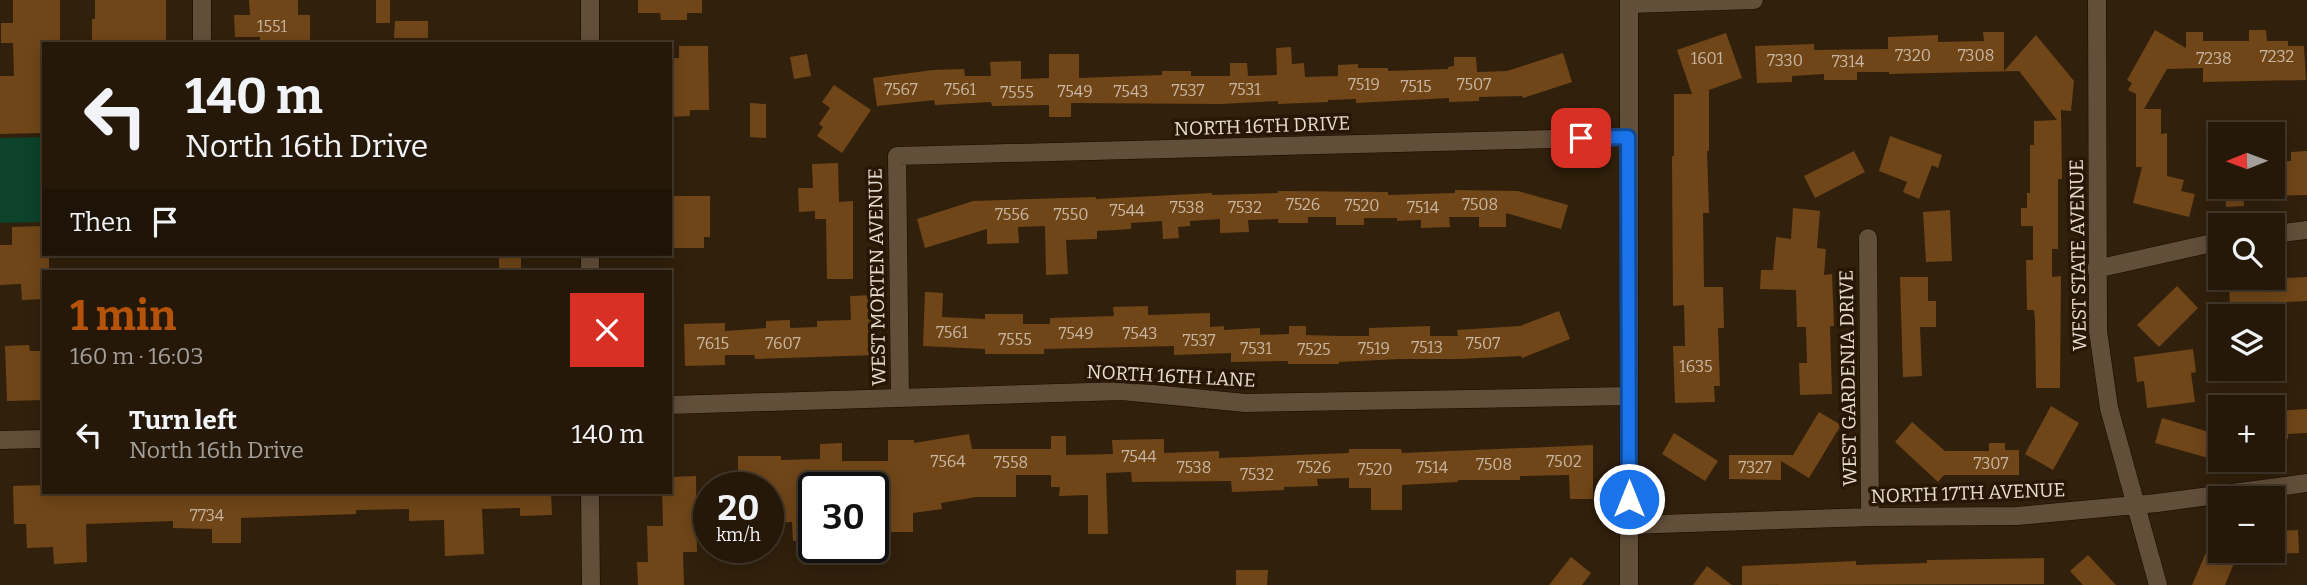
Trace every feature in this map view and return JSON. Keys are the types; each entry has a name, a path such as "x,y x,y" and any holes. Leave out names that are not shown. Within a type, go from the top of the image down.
{"street":[{"path":"202,0 202,42"},
{"path":"590,0 590,42"},
{"path":"1629,585 1629,2 1754,0"},
{"name":"WEST STATE AVENUE","path":"2096,0 2098,331 2109,408 2158,585"},
{"name":"NORTH 16TH DRIVE","path":"897,156 1628,137"},
{"name":"WEST MORTEN AVENUE","path":"897,156 900,398"},
{"path":"2285,233 2307,230"},
{"name":"WEST GARDENIA DRIVE","path":"1868,239 1870,517"},
{"path":"2096,269 2208,244"},
{"name":"NORTH 16TH LANE","path":"672,405 1122,391 1245,402 1629,396"},
{"path":"0,440 42,439"},
{"name":"NORTH 17TH AVENUE","path":"1629,525 1870,517 2017,516 2135,505 2307,483"},
{"path":"590,494 591,585"}],"green space":[{"path":"42,137 42,222 0,223 0,138"}],"building":[{"path":"13,0 60,0 60,42 42,42 41,133 0,134 0,76 14,76 13,43 1,43 1,23 13,23"},
{"path":"95,0 166,0 166,41 92,42 92,19 95,19"},
{"path":"249,0 298,0 298,15 310,15 310,42 260,42 260,37 235,37 234,15 250,15"},
{"path":"376,0 390,0 390,23 376,23"},
{"path":"638,0 702,0 702,13 687,13 687,20 661,20 660,13 638,13"},
{"path":"395,21 428,21 428,38 394,38"},
{"path":"2155,30 2186,48 2186,32 2203,32 2203,41 2249,41 2249,30 2266,30 2267,41 2288,41 2288,46 2304,46 2306,80 2203,82 2203,68 2167,69 2144,109 2161,109 2161,134 2167,133 2167,176 2184,180 2181,191 2195,194 2189,217 2133,203 2142,167 2136,167 2136,94 2128,90 2132,83 2127,80"},
{"path":"1983,32 2004,32 2004,71 2036,35 2074,81 2071,111 2061,110 2062,179 2058,179 2058,249 2052,249 2052,277 2061,276 2060,388 2036,388 2035,320 2034,310 2027,310 2026,260 2033,260 2033,226 2021,226 2021,208 2027,208 2027,193 2030,193 2030,145 2034,145 2034,121 2057,120 2019,71 1889,74 1857,72 1857,80 1824,80 1824,74 1792,76 1792,82 1757,83 1755,46 1814,44 1814,50 1888,49 1888,37 1938,35 1938,42 1984,41"},
{"path":"1726,33 1742,78 1709,90 1709,213 1703,213 1704,287 1723,287 1724,328 1718,328 1720,386 1714,386 1715,402 1675,403 1673,346 1685,346 1684,305 1673,306 1674,94 1692,94 1677,50"},
{"path":"679,46 708,46 709,110 690,110 690,116 672,117 672,58 679,58"},
{"path":"1291,47 1292,64 1304,63 1305,77 1338,76 1338,65 1358,64 1358,68 1388,68 1388,71 1448,69 1454,66 1454,57 1476,57 1477,72 1507,71 1563,53 1572,82 1523,98 1479,97 1479,101 1449,102 1449,98 1356,103 1356,99 1278,104 1278,101 1221,104 1071,103 1071,117 1049,117 1049,105 992,106 991,102 935,105 934,100 877,106 873,78 964,69 965,76 991,76 990,62 1021,61 1021,79 1049,78 1049,54 1079,54 1079,78 1162,75 1162,71 1191,71 1191,76 1230,76 1230,63 1247,63 1248,76 1277,75 1276,48"},
{"path":"807,54 811,76 794,79 790,57"},
{"path":"834,85 871,110 842,153 817,136 823,127 819,124 830,108 822,102"},
{"path":"750,103 766,104 766,138 750,137"},
{"path":"1890,136 1942,155 1938,168 1932,165 1919,199 1903,192 1907,182 1879,171"},
{"path":"1854,151 1865,172 1815,198 1804,176"},
{"path":"2307,151 2307,195 2286,196 2286,161 2291,161 2291,152"},
{"path":"838,163 839,202 853,201 853,279 827,279 826,219 815,219 815,211 799,212 798,188 813,188 812,164"},
{"path":"1455,190 1518,191 1568,205 1561,229 1506,213 1506,227 1479,227 1479,217 1449,217 1450,227 1421,228 1421,220 1364,218 1364,225 1336,225 1336,217 1308,217 1308,223 1278,223 1278,219 1248,220 1249,232 1220,233 1220,219 1190,221 1190,226 1178,227 1179,238 1163,239 1162,221 1131,223 1131,229 1097,231 1097,239 1066,240 1068,274 1046,275 1045,226 1018,227 1019,243 987,244 987,229 925,248 917,219 973,201 1278,191 1388,192 1388,195 1455,193"},
{"path":"672,196 710,196 710,237 704,237 704,248 672,248"},
{"path":"2226,200 2244,200 2244,206 2226,207"},
{"path":"1793,208 1820,211 1817,248 1826,249 1824,275 1832,274 1832,394 1800,395 1799,363 1807,363 1806,327 1797,327 1796,290 1760,289 1761,270 1773,270 1776,237 1791,239"},
{"path":"1950,210 1952,261 1926,262 1923,212"},
{"path":"42,226 42,256 49,256 49,270 42,270 42,299 22,300 21,284 0,285 0,245 12,245 12,227"},
{"path":"499,256 521,256 521,270 499,270"},
{"path":"1900,277 1928,277 1928,301 1936,301 1936,327 1920,327 1922,376 1903,377"},
{"path":"2307,277 2307,301 2287,302 2285,308 2285,304 2230,304 2229,290 2285,290 2285,278"},
{"path":"2177,286 2198,308 2159,347 2137,325"},
{"path":"925,292 943,293 942,317 985,319 985,314 1023,314 1023,324 1050,324 1050,318 1114,316 1113,307 1148,306 1148,315 1210,313 1210,327 1224,326 1224,330 1260,328 1260,335 1289,334 1289,326 1306,326 1306,335 1369,336 1369,328 1430,326 1430,336 1458,336 1457,330 1520,326 1559,311 1570,339 1522,358 1400,359 1339,364 1231,362 1231,353 1174,355 1174,346 1044,349 1044,354 985,354 985,349 923,346"},
{"path":"875,295 876,355 755,359 754,355 725,355 725,365 685,366 684,324 725,323 725,331 766,328 766,321 790,320 790,328 817,327 817,321 851,320 850,296"},
{"path":"29,345 30,351 42,351 42,400 7,401 5,346"},
{"path":"2193,349 2196,372 2191,373 2195,402 2147,408 2144,381 2137,382 2134,357"},
{"path":"2051,406 2079,423 2053,470 2025,454"},
{"path":"2307,409 2307,433 2288,434 2288,439 2285,439 2285,410"},
{"path":"1819,412 1841,425 1809,478 1781,461 1781,480 1729,479 1729,455 1793,455"},
{"path":"2162,418 2208,432 2208,458 2155,443"},
{"path":"1912,422 1945,451 1989,451 1989,443 2005,443 2005,450 2019,450 2019,475 1944,475 1938,482 1895,442"},
{"path":"1674,433 1718,461 1705,481 1662,454"},
{"path":"969,434 972,449 1051,449 1051,436 1066,436 1066,455 1113,454 1112,440 1164,439 1164,453 1219,451 1219,458 1349,453 1349,449 1401,449 1402,453 1593,445 1593,499 1570,499 1569,475 1520,476 1520,480 1458,480 1402,485 1402,510 1371,510 1371,488 1349,488 1349,478 1317,479 1318,486 1232,492 1231,481 1132,482 1131,472 1106,473 1108,534 1088,534 1088,495 1059,496 1060,487 1051,487 1051,475 1016,475 1016,497 976,497 941,503 942,509 913,513 913,532 889,532 889,472 798,472 798,541 793,541 792,522 784,522 784,472 738,472 738,456 781,456 781,460 820,459 820,444 842,443 842,461 888,461 888,440 914,440 914,443"},
{"path":"693,476 693,552 683,552 684,585 638,585 637,562 648,562 647,526 663,526 662,494 672,494 672,477"},
{"path":"42,485 42,494 551,494 552,515 520,516 520,508 482,509 484,554 445,556 444,520 409,521 409,509 356,510 356,514 241,518 241,543 212,543 212,529 173,528 173,521 86,524 87,562 54,564 53,547 27,548 26,524 14,524 13,486"},
{"path":"2298,530 2299,553 2285,554 2285,531"},
{"path":"2208,548 2208,563 2234,563 2225,585 2192,585"},
{"path":"2088,555 2116,585 2083,585 2070,571"},
{"path":"1571,557 1591,573 1582,585 1549,585"},
{"path":"2044,558 2044,584 1742,585 1742,566"},
{"path":"1707,566 1732,585 1693,585"},
{"path":"1236,570 1268,570 1267,585 1236,585"}],"route":[{"path":"1581,138 1628,137 1629,499"}]}
